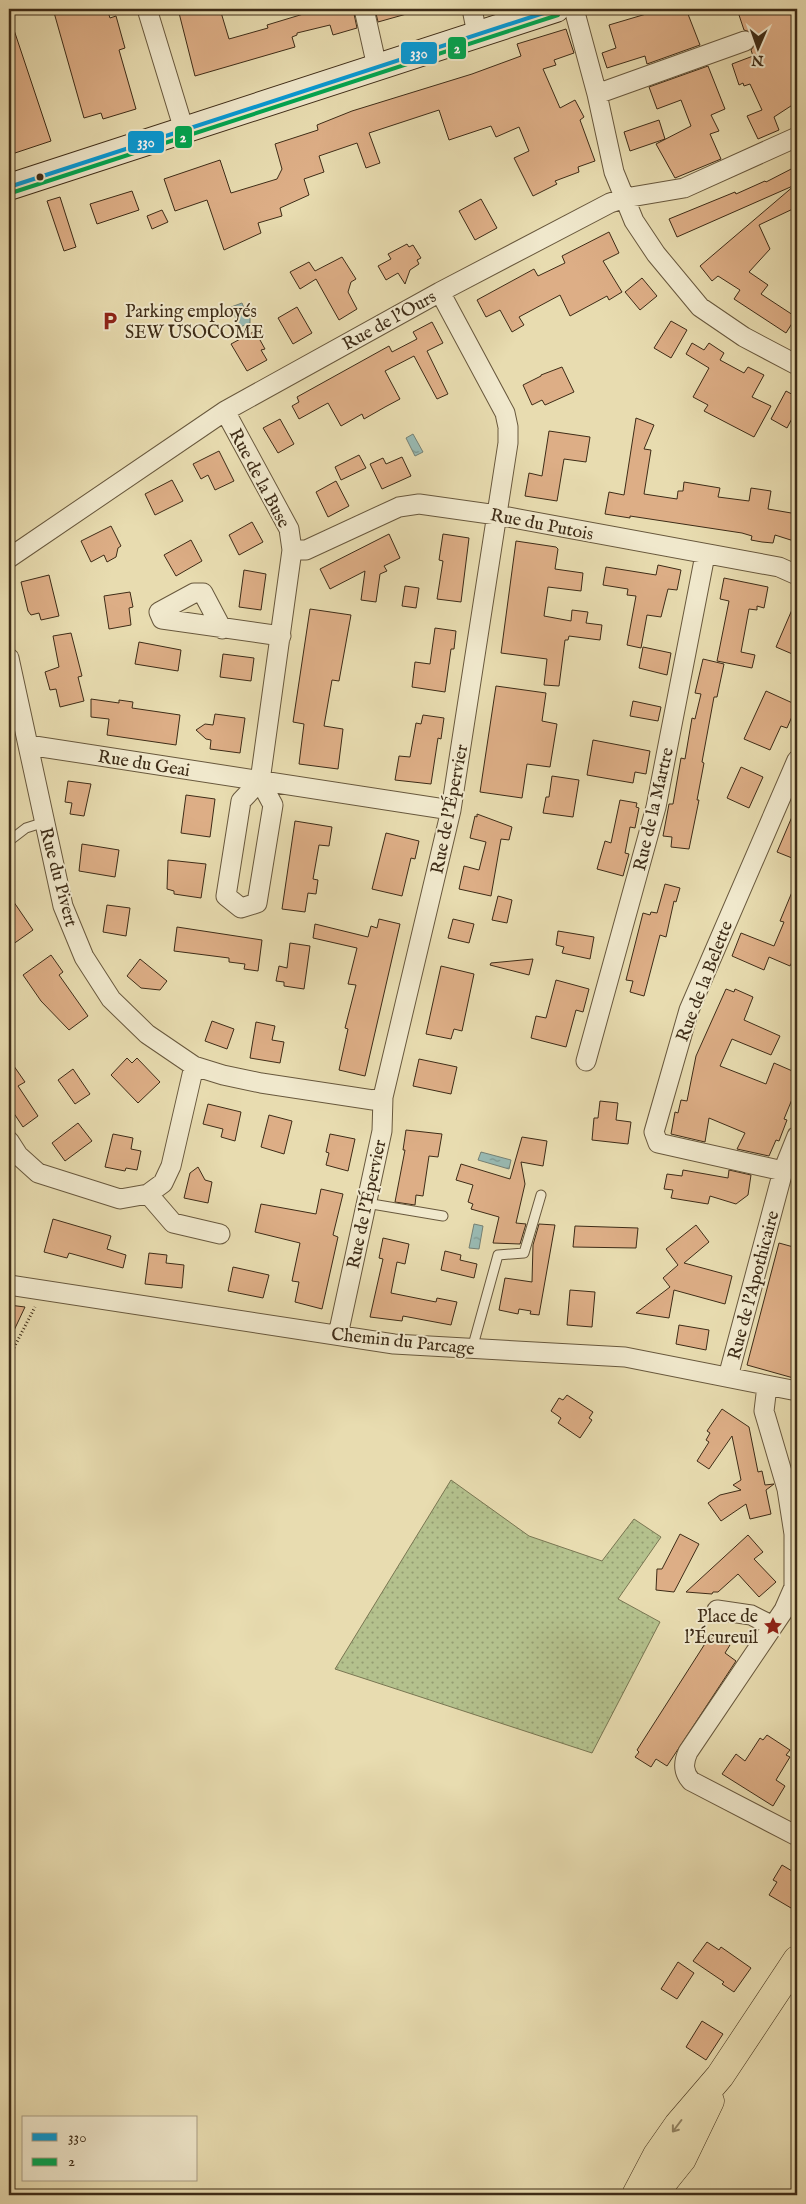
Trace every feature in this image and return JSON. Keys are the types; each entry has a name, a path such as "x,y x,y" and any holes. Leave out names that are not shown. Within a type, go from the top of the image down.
{"main road":[{"path":"9,187 556,9"},
{"path":"636,2195 657,2155 678,2125 720,2076 797,1960"},
{"path":"653,2195 682,2159 705,2113 720,2076"}],"street":[{"path":"147,9 184,130"},
{"path":"364,9 377,66"},
{"path":"472,9 478,34"},
{"path":"574,9 597,94 614,172 634,221 656,254 700,307 744,337 797,365"},
{"path":"597,94 745,41"},
{"name":"Rue de l'Ours","path":"9,558 224,411 440,292 610,203 625,198 684,188 797,137"},
{"name":"Rue de l'Épervier","path":"338,1335 382,1131 384,1097 451,810 508,443 508,427 505,413 440,292"},
{"name":"Rue de la Buse","path":"224,411 289,529 292,550 260,781"},
{"name":"Rue du Putois","path":"292,550 306,550 399,507 420,504 497,515 705,555 779,567 797,575"},
{"name":"Rue de la Martre","path":"586,1061 656,807 705,555"},
{"path":"222,629 281,636"},
{"name":"Rue du Pivert","path":"10,666 63,906 84,957 111,999 147,1034 194,1066 260,1083 373,1100 384,1097"},
{"name":"Rue du Geai","path":"28,744 451,810"},
{"name":"Rue de la Belette","path":"783,1171 658,1143 654,1132 689,1010 797,760"},
{"path":"260,781 273,805 257,903 241,908 226,896 232,854 240,801 260,781"},
{"path":"9,1141 18,1154 38,1173 120,1200 148,1194 163,1183 171,1166 194,1066"},
{"name":"Rue de l'Apothicaire","path":"728,1377 783,1171 797,1136"},
{"path":"148,1194 173,1223 220,1234"},
{"name":"Chemin du Parcage","path":"9,1285 394,1344 625,1357 797,1391"},
{"path":"767,1386 764,1411 787,1489 794,1534 794,1587 791,1596 773,1626 688,1752 684,1760 684,1768 691,1781 797,1836"},
{"path":"717,1610 751,1615 773,1626"}],"lane":[{"path":"9,841 26,828 45,822"},
{"path":"472,1349 498,1255 524,1254 540,1195"},
{"path":"366,1203 444,1216"}],"path":[{"path":"9,1357 44,1290"}],"green space":[{"path":"451,1480 529,1536 602,1561 634,1519 661,1537 618,1599 660,1622 592,1753 335,1669"}],"water":[{"path":"242,303 247,315 250,316 250,323 240,327 231,307"},
{"path":"413,434 423,452 415,456 406,438"},
{"path":"481,1152 511,1160 509,1169 478,1160"},
{"path":"474,1224 483,1226 479,1249 469,1248"}],"building":[{"path":"53,9 107,9 110,18 116,16 125,48 119,50 136,109 103,119 101,113 84,118"},
{"path":"178,9 220,9 229,39 268,28 267,25 310,12 309,9 353,9 357,28 333,35 330,25 297,33 297,35 292,37 295,47 195,76"},
{"path":"375,9 409,9 410,13 378,22"},
{"path":"663,9 686,9 700,45 647,64 645,56 607,68 602,53 616,48 609,25"},
{"path":"737,9 797,9 797,102 774,117 779,130 758,139 747,116 762,110 750,84 744,86 743,83 739,85 732,64 753,56 751,50 756,43 753,33 744,30"},
{"path":"11,21 51,141 9,155 9,22"},
{"path":"566,29 574,53 554,60 556,65 543,69 560,108 575,100 584,117 580,120 595,161 578,167 579,172 555,181 557,184 533,196 514,158 529,151 519,127 496,137 491,126 449,140 439,110 369,133 380,163 366,168 357,143 319,156 324,172 304,179 309,195 280,208 282,216 258,223 261,233 224,250 207,200 175,211 164,179 220,160 231,193 277,179 282,169 275,144 318,130 317,125 352,111 472,74 521,56 517,44"},
{"path":"708,66 725,109 711,115 719,131 710,134 721,159 675,178 656,144 691,126 681,100 657,109 649,87"},
{"path":"659,120 665,139 630,151 624,132"},
{"path":"797,166 797,207 759,225 770,249 749,272 768,285 761,294 796,317 786,333 734,299 740,290 718,276 712,281 700,266 795,185 677,237 669,219 735,192 736,194 766,182"},
{"path":"132,191 139,210 97,224 90,204"},
{"path":"60,197 76,247 64,251 47,201"},
{"path":"481,199 497,228 475,240 459,211"},
{"path":"162,210 168,222 152,229 147,216"},
{"path":"609,232 619,253 603,261 622,292 609,300 607,296 570,316 560,295 519,317 524,325 512,332 500,310 486,317 477,300 534,269 538,276 565,263 562,256"},
{"path":"407,244 409,247 413,245 421,258 417,260 419,264 410,270 405,284 398,273 386,280 378,266 391,259 388,254"},
{"path":"342,257 356,279 351,282 348,292 357,309 339,320 316,279 300,289 290,272 309,262 315,271"},
{"path":"642,278 657,296 640,310 625,292"},
{"path":"297,307 312,333 293,344 278,318"},
{"path":"671,321 687,330 671,358 654,348"},
{"path":"432,322 443,343 427,351 448,394 437,399 414,356 385,371 400,399 364,419 362,414 341,426 328,403 299,419 292,406 299,402 297,397 389,346 392,352 417,339 413,332"},
{"path":"255,331 265,349 261,350 267,360 247,371 231,344"},
{"path":"692,343 704,350 709,343 724,353 720,360 744,373 748,367 764,375 752,397 771,406 754,437 704,411 708,405 693,397 709,368 686,354"},
{"path":"562,367 574,392 545,405 542,400 532,405 523,385 541,375"},
{"path":"786,391 797,397 797,409 787,428 771,419"},
{"path":"636,418 654,425 644,449 651,450 644,494 677,499 678,491 683,491 684,482 720,488 718,497 749,501 751,488 771,491 768,509 797,514 797,542 775,535 773,543 762,542 751,540 752,536 742,533 605,514 609,492 624,495"},
{"path":"280,419 294,444 278,453 263,428"},
{"path":"549,431 590,437 586,462 564,459 557,501 525,496 529,473 542,476"},
{"path":"219,451 234,481 215,490 208,475 201,479 193,464"},
{"path":"359,455 366,468 341,480 335,467"},
{"path":"402,457 411,476 382,489 370,464 383,458 386,464"},
{"path":"172,480 183,501 155,515 145,494"},
{"path":"336,481 349,506 328,517 316,492"},
{"path":"252,522 263,542 239,555 229,535"},
{"path":"111,526 121,546 118,548 116,557 107,562 104,555 91,562 81,541"},
{"path":"389,534 400,558 384,566 387,571 380,574 376,602 361,600 365,571 330,589 320,569"},
{"path":"443,534 469,538 461,602 437,599 443,561 439,560"},
{"path":"191,540 202,561 176,576 164,555"},
{"path":"516,541 556,547 558,549 555,569 583,573 581,591 548,587 544,616 571,621 572,610 588,612 586,623 602,625 600,640 569,636 568,640 565,640 559,686 544,685 547,659 501,653"},
{"path":"658,565 681,570 677,590 668,589 661,617 647,615 641,648 627,645 636,596 627,595 628,589 603,585 606,567 656,575"},
{"path":"244,570 266,574 261,610 239,607"},
{"path":"49,575 59,616 41,620 39,613 31,615 28,611 21,582"},
{"path":"724,578 768,587 764,608 757,606 757,610 749,609 741,652 755,655 752,668 717,661 729,601 720,599"},
{"path":"405,586 419,588 416,608 402,606"},
{"path":"130,592 133,607 129,608 131,625 109,629 104,596"},
{"path":"797,598 797,656 776,647"},
{"path":"310,609 351,615 339,681 332,680 324,726 343,729 338,769 299,764 304,724 293,722"},
{"path":"435,628 456,631 454,649 451,649 445,692 412,687 415,662 430,664"},
{"path":"71,633 82,676 78,677 84,701 60,707 56,689 50,690 45,672 59,667 53,636"},
{"path":"139,642 181,650 178,671 135,664"},
{"path":"643,647 671,653 667,675 639,668"},
{"path":"223,654 254,658 251,681 220,677"},
{"path":"703,659 724,664 717,697 714,697 702,762 704,763 697,800 699,800 689,849 671,847 672,837 663,836 669,804 673,804 681,758 685,759 692,718 695,719 701,694 695,693"},
{"path":"496,686 546,693 542,721 557,724 550,767 527,764 522,798 480,792"},
{"path":"766,691 797,705 787,728 781,726 770,750 744,739"},
{"path":"91,699 119,703 119,700 133,702 132,708 180,715 176,745 107,735 109,719 91,717"},
{"path":"633,701 661,707 658,721 630,716"},
{"path":"215,714 245,718 240,753 210,749 211,740 206,739 196,730 205,724 213,725"},
{"path":"423,715 444,718 441,739 438,738 431,784 395,780 399,756 410,757 416,723 421,724"},
{"path":"593,740 650,751 646,774 635,772 633,783 587,775"},
{"path":"741,767 763,777 749,808 727,798"},
{"path":"552,776 579,780 573,817 543,813 546,797 549,797"},
{"path":"68,781 91,784 84,816 70,814 72,803 65,802"},
{"path":"186,795 215,799 210,837 181,833"},
{"path":"620,800 637,803 636,807 639,808 635,828 630,827 625,853 629,854 623,876 597,869 605,841 611,843"},
{"path":"797,805 797,860 777,852"},
{"path":"477,814 512,827 509,840 501,839 491,896 459,889 464,866 479,870 486,842 470,838"},
{"path":"295,821 332,827 329,846 319,845 313,879 318,880 316,894 308,893 305,912 282,909"},
{"path":"386,833 419,841 415,859 411,858 402,896 372,889"},
{"path":"82,844 119,850 115,877 79,871"},
{"path":"168,860 206,864 201,898 174,894 174,891 167,889"},
{"path":"797,880 797,964 792,962 790,966 769,957 764,970 732,956 741,933 774,946 784,922 780,921"},
{"path":"665,884 680,888 676,902 674,901 666,937 660,935 644,996 630,992 633,981 626,980 643,913 650,915 651,912 657,913"},
{"path":"9,895 33,930 9,947"},
{"path":"498,896 512,900 507,923 492,920"},
{"path":"107,905 130,908 126,936 103,932"},
{"path":"379,919 400,924 365,1076 339,1070 348,1029 345,1028 356,985 348,984 357,948 313,938 315,924 368,937 371,926 377,928"},
{"path":"453,919 474,924 469,943 448,938"},
{"path":"177,927 262,940 258,971 244,969 245,964 229,962 229,958 174,951"},
{"path":"558,931 594,937 590,959 562,953 564,947 556,945"},
{"path":"290,943 310,946 304,989 284,986 284,982 276,981 279,966 287,968"},
{"path":"51,955 63,972 59,975 88,1016 69,1030 41,1001 23,975"},
{"path":"140,959 167,981 160,990 141,988 127,976"},
{"path":"533,959 529,975 490,965 491,963"},
{"path":"441,966 474,974 462,1031 454,1029 451,1039 426,1034"},
{"path":"556,980 589,989 583,1012 576,1010 566,1047 531,1038 536,1016 546,1018"},
{"path":"726,989 734,992 735,989 753,997 744,1020 780,1036 771,1055 732,1039 720,1066 766,1084 774,1063 797,1073 797,1087 784,1119 787,1120 779,1141 776,1140 769,1156 737,1149 745,1133 709,1118 705,1142 671,1134 675,1112 678,1113 681,1100 687,1101 696,1056"},
{"path":"212,1021 234,1029 227,1049 205,1041"},
{"path":"256,1022 275,1026 272,1040 284,1042 280,1063 250,1058"},
{"path":"127,1058 132,1063 137,1058 160,1082 138,1103 111,1075"},
{"path":"9,1059 25,1082 18,1086 38,1116 23,1127 9,1106"},
{"path":"419,1059 457,1067 451,1094 413,1086"},
{"path":"73,1069 90,1094 75,1104 58,1080"},
{"path":"600,1101 618,1103 616,1120 631,1122 628,1144 592,1140 594,1118 598,1118"},
{"path":"208,1104 241,1112 235,1141 221,1137 223,1129 203,1124"},
{"path":"269,1115 292,1121 284,1154 261,1147"},
{"path":"78,1123 92,1141 65,1161 52,1143"},
{"path":"406,1130 442,1134 438,1157 429,1156 423,1196 416,1195 415,1205 395,1202 405,1150 403,1150"},
{"path":"113,1134 133,1138 131,1149 141,1151 137,1170 126,1168 125,1171 105,1167"},
{"path":"330,1134 355,1139 348,1171 326,1165 329,1153 326,1152"},
{"path":"522,1137 547,1141 543,1166 521,1162 525,1184 516,1223 526,1224 520,1244 493,1243 499,1217 471,1209 473,1204 468,1202 473,1185 456,1180 461,1164 510,1179"},
{"path":"198,1167 205,1180 212,1182 208,1203 184,1198 190,1173"},
{"path":"683,1170 728,1178 729,1170 751,1175 748,1195 736,1204 710,1196 708,1204 671,1198 673,1190 664,1189 667,1174 682,1176"},
{"path":"321,1189 343,1194 333,1235 338,1237 322,1309 295,1302 299,1282 292,1281 300,1243 255,1232 261,1204 316,1214"},
{"path":"53,1219 111,1236 107,1249 126,1255 123,1268 69,1253 67,1258 44,1252"},
{"path":"539,1224 555,1225 539,1315 530,1314 531,1311 519,1309 518,1314 499,1310 505,1278 532,1282 533,1245"},
{"path":"696,1225 709,1242 684,1263 732,1276 725,1304 674,1290 669,1318 636,1313 670,1287 663,1278 678,1265 666,1249"},
{"path":"575,1226 638,1228 636,1248 573,1247"},
{"path":"383,1238 409,1244 405,1264 397,1262 391,1293 436,1302 437,1298 457,1302 451,1325 403,1316 402,1321 370,1317 383,1259 379,1258"},
{"path":"779,1243 797,1248 797,1286 793,1299 797,1300 797,1379 747,1365"},
{"path":"445,1251 461,1255 460,1260 477,1264 474,1278 441,1270"},
{"path":"149,1253 167,1255 166,1263 184,1265 182,1288 145,1284"},
{"path":"233,1267 269,1275 263,1298 228,1291"},
{"path":"570,1290 595,1292 592,1327 567,1325"},
{"path":"9,1305 25,1307 9,1341"},
{"path":"679,1325 709,1330 706,1350 676,1344"},
{"path":"567,1395 593,1412 589,1418 592,1420 580,1438 558,1423 561,1418 551,1411 559,1398 563,1400"},
{"path":"722,1409 749,1427 758,1472 762,1471 765,1485 774,1484 766,1490 771,1514 750,1519 746,1504 721,1521 708,1503 720,1495 741,1490 733,1485 741,1480 732,1436 709,1469 697,1461 709,1442 706,1440 710,1433 707,1431"},
{"path":"680,1534 699,1544 674,1592 656,1590 657,1569 662,1569"},
{"path":"748,1535 763,1552 754,1559 776,1582 759,1597 738,1574 718,1592 713,1592 712,1594 686,1592"},
{"path":"714,1635 730,1645 725,1653 736,1661 667,1766 656,1759 651,1767 635,1757 639,1752 637,1750 708,1639 711,1640"},
{"path":"767,1735 790,1750 786,1755 790,1757 776,1780 785,1786 773,1806 722,1774 736,1754 745,1761 760,1738 763,1740"},
{"path":"782,1865 797,1874 797,1898 791,1908 769,1895 777,1882 773,1880"},
{"path":"707,1942 719,1950 721,1947 751,1968 734,1992 722,1984 724,1982 693,1961"},
{"path":"678,1962 694,1973 677,1999 661,1989"},
{"path":"702,2021 723,2034 706,2060 686,2047"}],"transit line":[{"name":"330","path":"9,187 556,9"},
{"name":"2","path":"11,193 558,15"}],"place":[{"name":"Parking employés SEW USOCOME","path":"110,321"},
{"name":"Place de l'Écureuil","path":"773,1626"}]}
